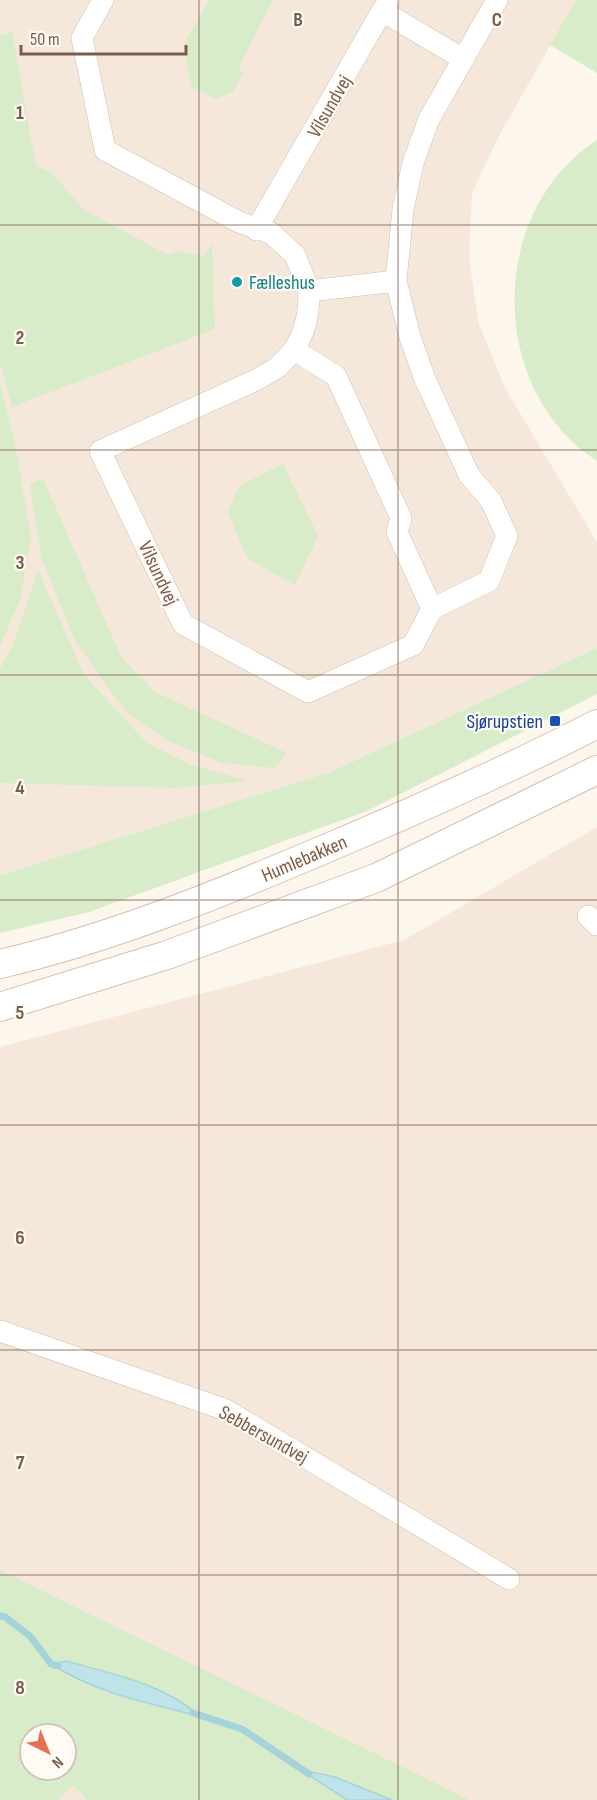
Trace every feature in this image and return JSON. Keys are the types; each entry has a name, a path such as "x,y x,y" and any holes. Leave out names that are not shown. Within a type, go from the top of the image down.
{"street":[{"name":"Vilsundvej","path":"103,0 82,38 105,150 256,230 271,233 295,255 309,291 309,316 304,333 294,350 278,367 258,379 100,451 183,624 308,692 414,645 432,609"},
{"path":"294,350 336,376 401,518 397,532 432,609 489,581 507,536 491,501 469,475 425,379 410,337 396,280 403,209 413,163 429,119 497,0"},
{"name":"Vilsundvej","path":"256,230 386,6 463,59"},
{"path":"309,291 396,280"},
{"name":"Humlebakken","path":"0,964 62,950 227,891 462,791 597,724"},
{"path":"0,1006 167,955 376,878 597,770"},
{"name":"Sebbersundvej","path":"0,1331 226,1410 509,1579"}],"shaded area":[{"path":"0,0 576,0 499,136 472,193 469,260 479,324 505,388 597,542 597,648 330,772 0,875"},
{"path":"597,827 597,1800 0,1800 0,1047 404,940"}],"green space":[{"path":"209,0 273,0 239,66 243,74 233,92 215,99 192,87 183,46"},
{"path":"576,0 597,0 597,73 550,45"},
{"path":"12,32 36,166 52,173 83,209 168,255 178,251 204,256 212,243 215,329 12,407 0,363 0,35"},
{"path":"597,140 597,461 561,430 535,391 520,347 514,300 520,254 535,210 561,171"},
{"path":"0,382 17,455 31,537 20,600 0,646"},
{"path":"283,464 318,536 295,585 248,559 227,512 239,486"},
{"path":"43,478 121,657 155,692 287,753 275,768 222,763 168,741 125,711 75,641 41,557 30,484"},
{"path":"38,570 84,675 146,742 189,764 249,781 176,788 0,783 0,668 12,647"},
{"path":"597,648 597,694 367,811 89,912 0,933 0,875 330,772"},
{"path":"0,1570 470,1800 88,1800 73,1785 57,1800 0,1800"}],"water":[{"path":"66,1661 119,1675 170,1695 199,1716 104,1690 51,1664"},
{"path":"301,1770 335,1777 392,1800 347,1800"}],"waterway":[{"path":"0,1616 5,1617 30,1636 51,1664 58,1666"},
{"path":"193,1713 242,1729 309,1774"}],"place":[{"name":"Fælleshus","path":"237,282"},
{"name":"Sjørupstien","path":"555,721"}]}
